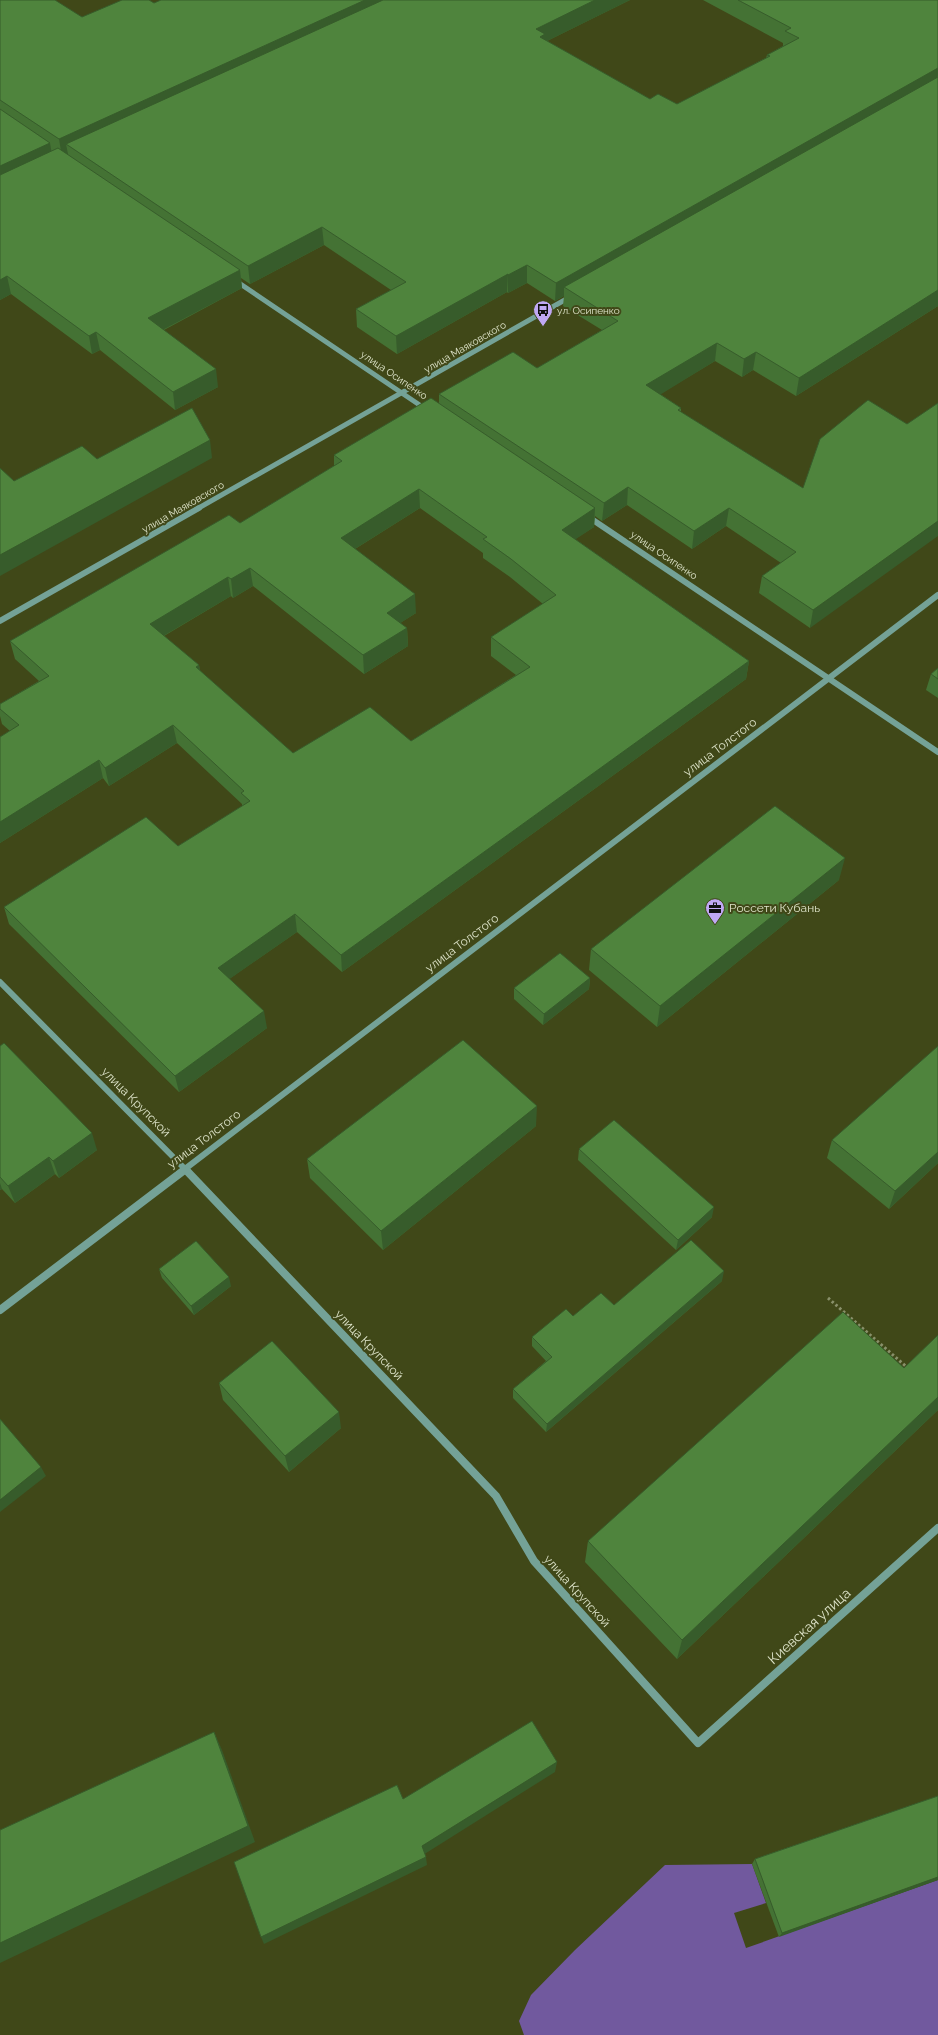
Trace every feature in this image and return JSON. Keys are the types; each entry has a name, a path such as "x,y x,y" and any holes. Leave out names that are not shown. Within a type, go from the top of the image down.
{"street":[{"name":"улица Осипенко","path":"226,274 430,412"},
{"name":"улица Маяковского","path":"0,621 577,293"},
{"name":"улица Осипенко","path":"581,512 938,752"},
{"name":"улица Толстого","path":"0,1310 938,595"},
{"name":"улица Крупской","path":"0,982 185,1169 496,1496 534,1561 698,1742"},
{"name":"Киевская улица","path":"698,1742 938,1528"}],"path":[{"path":"828,1298 915,1374"}],"shaded area":[{"path":"752,1864 766,1903 734,1913 746,1948 938,1880 938,2035 524,2035 519,2021 531,1995 575,1950 665,1865"}],"building":[{"path":"0,0 55,0 82,17 122,0 149,0 154,3 161,0 365,0 59,139 0,100"},
{"path":"383,0 595,0 536,29 545,34 540,37 650,99 658,94 677,104 770,56 767,55 799,38 785,31 791,28 738,0 938,0 938,68 556,283 527,265 396,336 356,309 406,282 322,227 248,266 66,144"},
{"path":"938,77 938,290 799,378 756,352 744,359 717,343 646,385 681,408 678,410 803,488 820,439 868,400 907,424 938,403 938,521 813,610 762,576 796,552 729,508 694,531 628,487 604,503 439,394 513,352 537,368 618,321 564,287"},
{"path":"0,109 50,143 0,166"},
{"path":"58,148 240,270 148,318 216,369 173,392 96,332 89,336 7,276 0,280 0,175"},
{"path":"431,398 595,508 562,530 749,661 341,955 295,914 218,968 264,1011 175,1076 4,907 146,817 178,846 250,801 241,793 244,791 173,725 105,768 99,760 0,822 0,737 19,725 0,709 0,704 49,676 10,641 229,515 240,523 342,461 334,455","holes":["419,489 487,537 483,539 556,595 491,637 530,667 411,741 370,707 293,753 196,667 199,665 150,624 228,577 231,579 250,568 363,655 407,628 387,613 415,594 341,538"]},
{"path":"192,408 210,440 0,555 0,468 14,481 82,446 97,459"},
{"path":"938,668 938,679 931,674"},
{"name":"Россети Кубань","path":"775,806 845,858 660,1006 591,949"},
{"path":"560,953 590,978 544,1014 514,988"},
{"path":"463,1040 537,1106 381,1231 307,1159"},
{"path":"4,1043 92,1133 53,1161 49,1157 8,1186 0,1177 0,1046"},
{"path":"938,1046 938,1152 895,1191 832,1140"},
{"path":"614,1120 714,1207 678,1240 579,1149"},
{"path":"691,1240 724,1271 547,1424 513,1389 552,1357 532,1337 566,1309 573,1316 601,1293 614,1305"},
{"path":"196,1241 229,1277 191,1306 159,1269"},
{"path":"843,1312 904,1368 938,1335 938,1397 682,1640 588,1541"},
{"path":"272,1341 339,1412 285,1456 219,1383"},
{"path":"0,1419 41,1467 0,1500"},
{"path":"532,1721 557,1762 422,1846 426,1857 261,1937 234,1862 397,1785 403,1799"},
{"path":"214,1732 248,1826 0,1943 0,1830"},
{"path":"938,1796 938,1877 782,1933 755,1859"}],"place":[{"name":"ул. Осипенко","path":"543,327"},
{"name":"Россети Кубань","path":"715,925"}]}
